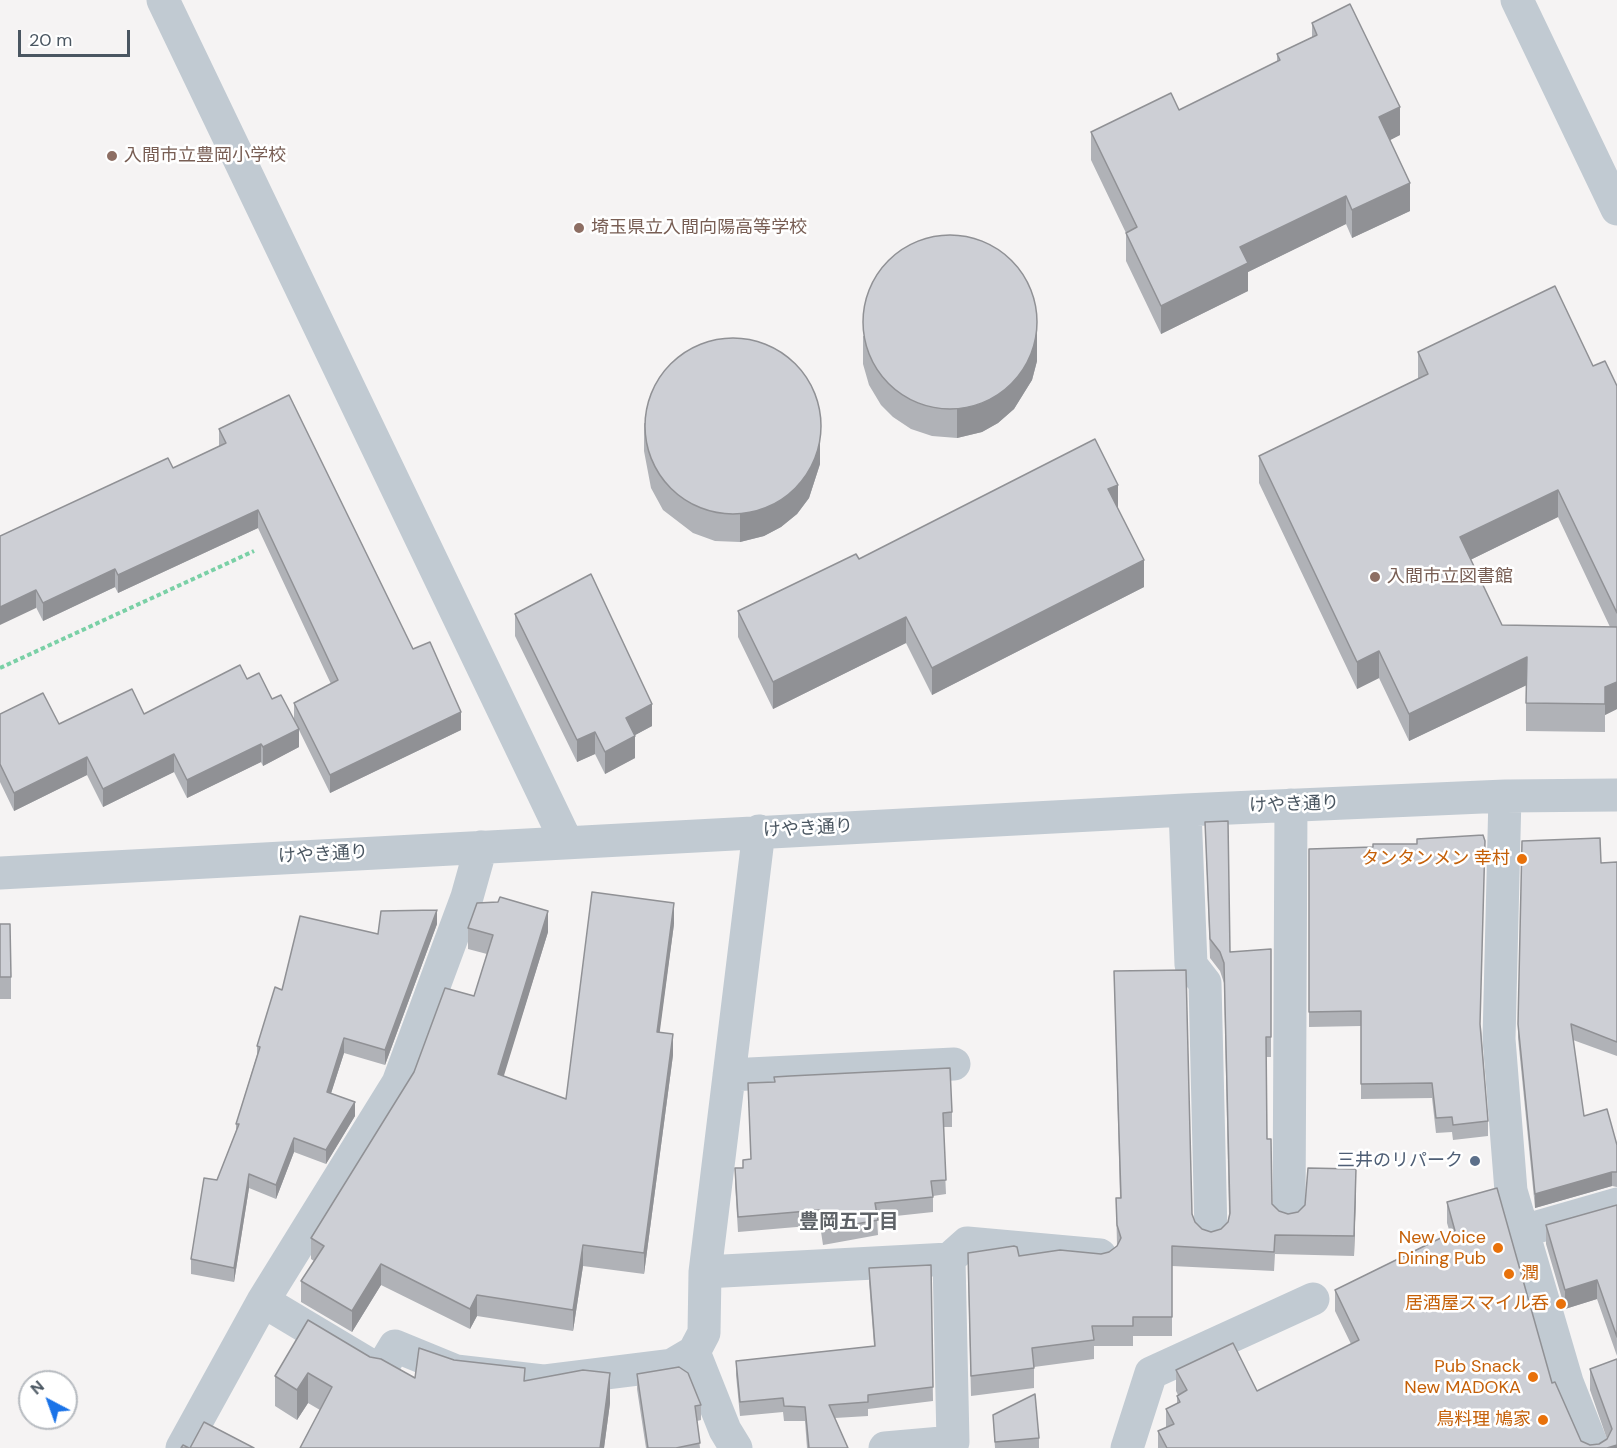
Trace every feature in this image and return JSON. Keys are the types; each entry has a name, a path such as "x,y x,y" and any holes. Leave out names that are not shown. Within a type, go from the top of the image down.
{"street":[{"path":"163,0 567,843"},
{"path":"1517,0 1617,209"},
{"name":"けやき通り","path":"0,873 1185,810 1505,796 1617,795"},
{"path":"1505,796 1499,1039 1511,1191 1567,1382 1593,1448"},
{"path":"1289,1215 1291,805"},
{"path":"1185,810 1191,964 1205,983 1211,1233"},
{"path":"263,1301 380,1371 395,1346 456,1371 543,1381 672,1365 694,1352 704,1333 705,1272 759,831"},
{"path":"182,1448 263,1301 398,1083 467,897 481,847"},
{"path":"729,1075 954,1064"},
{"path":"1523,1231 1617,1204"},
{"path":"705,1272 949,1258 967,1243 1102,1255"},
{"path":"885,1448 953,1445 949,1258"},
{"path":"1127,1448 1151,1373 1313,1299"},
{"path":"694,1352 724,1430 736,1448"}],"path":[{"path":"0,668 254,551"}],"building":[{"path":"1350,4 1400,107 1379,117 1410,183 1352,210 1346,196 1240,247 1248,263 1161,306 1126,233 1137,227 1091,132 1171,93 1179,110 1280,60 1277,54 1317,35 1312,23"},
{"path":"950,235 983,242 1012,260 1030,289 1037,322 1030,355 1012,384 983,402 950,409 917,402 888,384 870,355 863,322 870,289 888,260 917,242"},
{"path":"1555,286 1593,366 1605,361 1617,386 1617,613 1558,490 1460,537 1502,625 1617,627 1617,682 1605,687 1605,704 1526,703 1527,657 1409,714 1379,651 1357,662 1259,456 1428,374 1418,352"},
{"path":"733,338 767,345 782,353 795,364 806,377 814,392 821,426 814,460 806,475 795,488 782,499 767,507 733,514 699,507 684,499 671,488 660,475 652,460 645,426 652,392 660,377 671,364 684,353 699,345"},
{"path":"289,395 413,649 430,642 461,712 330,775 294,703 338,680 258,510 118,575 115,569 43,603 36,590 0,607 0,536 168,458 173,468 226,443 219,429"},
{"path":"1095,439 1118,485 1108,489 1144,560 932,668 906,617 773,682 738,611 856,554 859,559"},
{"path":"591,574 652,704 626,718 635,736 605,752 595,732 577,740 515,614"},
{"path":"240,665 247,679 259,673 272,699 281,695 299,729 263,747 261,744 187,780 174,754 103,789 87,757 14,793 0,764 0,714 43,693 59,724 132,689 144,714"},
{"path":"1228,821 1230,952 1271,949 1271,1037 1266,1037 1267,1139 1271,1139 1272,1204 1279,1211 1288,1214 1298,1212 1305,1205 1308,1168 1356,1169 1354,1236 1275,1235 1274,1252 1172,1246 1172,1317 1133,1317 1133,1326 1092,1326 1094,1340 1032,1348 1034,1368 971,1376 968,1253 1014,1246 1017,1247 1019,1256 1060,1250 1101,1254 1117,1246 1121,1238 1117,1225 1116,1198 1121,1198 1114,971 1186,970 1192,1214 1195,1222 1202,1229 1211,1232 1221,1229 1228,1222 1230,1213 1224,963 1220,952 1210,939 1205,822"},
{"path":"1483,835 1485,841 1480,1024 1488,1121 1453,1125 1452,1117 1436,1118 1432,1083 1361,1084 1361,1011 1309,1012 1309,849 1373,847 1373,844 1417,844 1417,839"},
{"path":"1600,838 1601,863 1617,862 1617,1042 1571,1024 1584,1116 1607,1109 1617,1145 1617,1172 1535,1194 1518,1024 1522,841"},
{"path":"592,892 674,903 657,1032 673,1034 644,1253 583,1245 573,1310 477,1295 470,1309 381,1264 352,1311 301,1281 324,1246 311,1238 414,1072 445,988 474,996 493,935 468,928 477,903 498,902 500,897 548,911 498,1074 566,1099"},
{"path":"437,910 385,1050 344,1038 327,1092 355,1102 326,1150 294,1138 276,1185 249,1174 234,1268 191,1259 204,1178 217,1180 239,1124 236,1124 260,1047 257,1046 275,987 282,990 300,916 378,934 381,911"},
{"path":"0,924 10,924 11,977 0,977"},
{"path":"950,1068 952,1112 943,1113 946,1180 931,1181 933,1197 875,1203 878,1220 823,1230 820,1210 738,1217 735,1168 743,1168 743,1160 751,1159 748,1083 775,1082 774,1077"},
{"path":"1497,1188 1552,1383 1555,1382 1581,1441 1590,1445 1599,1444 1607,1439 1612,1429 1590,1369 1617,1359 1617,1445 1607,1448 1167,1448 1158,1431 1174,1424 1166,1409 1180,1402 1177,1396 1187,1390 1176,1370 1233,1343 1257,1391 1359,1340 1335,1290 1455,1231 1447,1202"},
{"path":"1617,1205 1617,1337 1597,1280 1565,1290 1546,1225"},
{"path":"931,1265 933,1387 868,1395 868,1402 829,1405 848,1448 809,1448 805,1407 784,1406 783,1398 740,1402 736,1361 875,1346 869,1268"},
{"path":"308,1320 370,1357 381,1359 415,1378 419,1348 454,1360 525,1368 524,1381 583,1370 610,1373 600,1448 300,1448 332,1387 308,1373 297,1390 275,1376"},
{"path":"679,1367 688,1373 701,1405 695,1406 700,1443 676,1448 648,1448 637,1374"},
{"path":"1035,1394 1039,1438 995,1442 993,1415"},
{"path":"204,1422 254,1448 190,1448"}],"place":[{"name":"入間市立豊岡小学校","path":"112,156"},
{"name":"埼玉県立入間向陽高等学校","path":"579,228"},
{"name":"入間市立図書館","path":"1375,577"},
{"name":"タンタンメン 幸村","path":"1522,859"},
{"name":"三井のリパーク","path":"1475,1161"},
{"name":"New Voice Dining Pub","path":"1498,1248"},
{"name":"潤","path":"1509,1274"},
{"name":"居酒屋スマイル呑","path":"1561,1304"},
{"name":"Pub Snack New MADOKA","path":"1533,1377"},
{"name":"鳥料理 鳩家","path":"1543,1420"}],"district":[{"name":"豊岡五丁目","path":"849,1223"}]}
